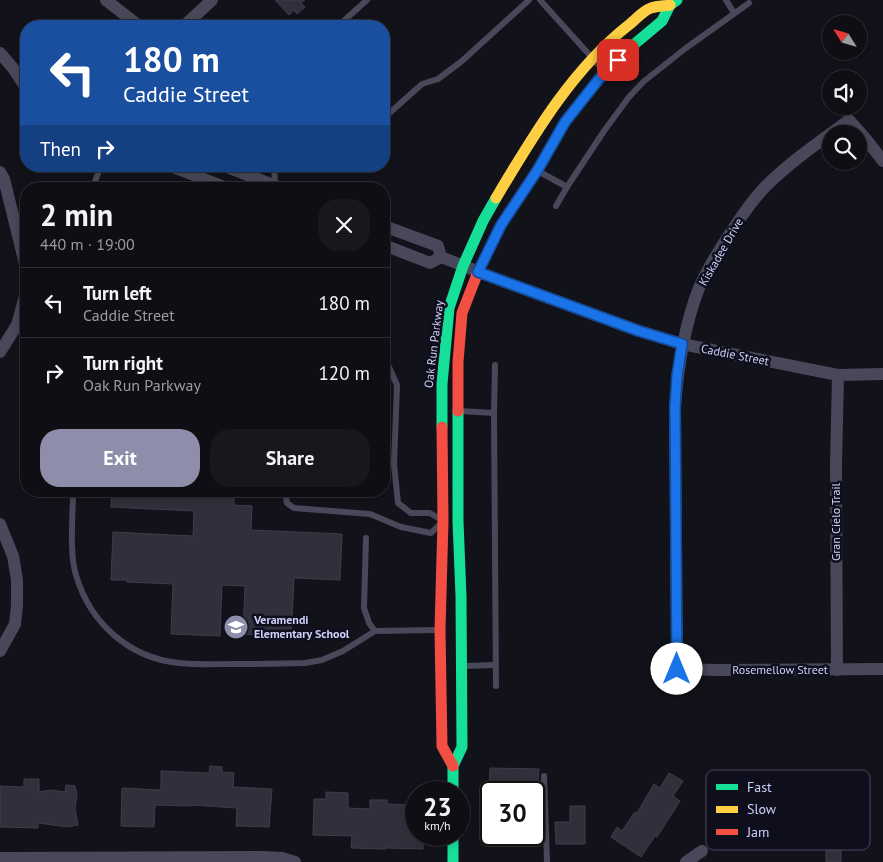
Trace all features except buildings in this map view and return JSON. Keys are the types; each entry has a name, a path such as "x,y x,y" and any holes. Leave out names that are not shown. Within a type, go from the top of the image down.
{"street":[{"path":"106,0 132,20"},
{"path":"190,20 212,0"},
{"name":"Oak Run Parkway","path":"453,766 442,746 440,630 443,521 442,384 449,308 462,266 483,221 519,160 562,95 592,59 618,33 650,8 674,2"},
{"name":"Oak Run Parkway","path":"453,781 453,766 462,747 458,521 458,362 462,313 478,272 501,225 537,171 565,122 605,72 631,46 662,21 674,2"},
{"path":"0,53 20,79"},
{"path":"13,68 20,71"},
{"name":"Kiskadee Drive","path":"677,669 675,407 682,344 700,287 721,246 765,187 805,152 849,120 883,161"},
{"path":"0,172 4,179 20,245"},
{"path":"186,172 212,182"},
{"path":"239,172 264,182"},
{"path":"390,228 438,246 441,257 430,262 390,247"},
{"name":"Caddie Street","path":"441,257 639,331 682,344 838,375 883,374"},
{"path":"0,352 17,325 20,314"},
{"name":"Gran Cielo Trail","path":"837,670 836,465 838,375"},
{"path":"443,521 458,521"},
{"path":"0,524 13,556 17,580 15,624 0,651"},
{"name":"Rosemellow Street","path":"677,669 883,669"},
{"path":"453,846 453,862"},
{"path":"0,858 192,851 282,858 295,862"},
{"path":"686,862 702,851"}],"lane":[{"path":"345,20 367,0"},
{"path":"390,113 422,84 438,79 462,61 528,0"},
{"path":"540,0 605,72"},
{"path":"726,0 734,13"},
{"path":"556,206 604,131 629,97 643,82 686,48 749,3"},
{"path":"537,171 567,187"},
{"path":"252,177 256,172"},
{"path":"495,365 496,686"},
{"path":"286,497 287,503 294,508 370,514 401,527 431,533 443,521 430,513 411,513 398,503 394,464 397,385 390,369"},
{"path":"459,410 494,413"},
{"path":"73,497 72,548 75,573 83,594 95,616 115,636 135,650 156,659 180,663 227,664 305,662 322,660 344,651 375,631 440,630"},
{"path":"366,538 364,608 369,623 375,631"},
{"path":"461,666 495,665"},
{"path":"544,776 544,781"},
{"path":"545,822 547,862"}],"traffic: fast":[{"path":"540,166 565,122 599,79 631,47 662,21 670,5 677,0"},
{"path":"442,427 442,384 449,308 463,266 483,221 496,198"},
{"path":"453,781 453,766 462,747 458,411"},
{"path":"453,846 453,862"}],"traffic: slow":[{"path":"496,198 539,128 572,82 590,61 648,9 670,5"}],"traffic: jam":[{"path":"458,411 458,362 462,313 478,272 501,225 540,166"},
{"path":"442,427 443,521 440,630 442,746 453,766"}],"place":[{"name":"Veramendi Elementary School","path":"236,627"}],"route":[{"path":"618,60 599,79 565,122 537,171 501,225 478,272 639,331 682,344 675,407 677,669"}]}
